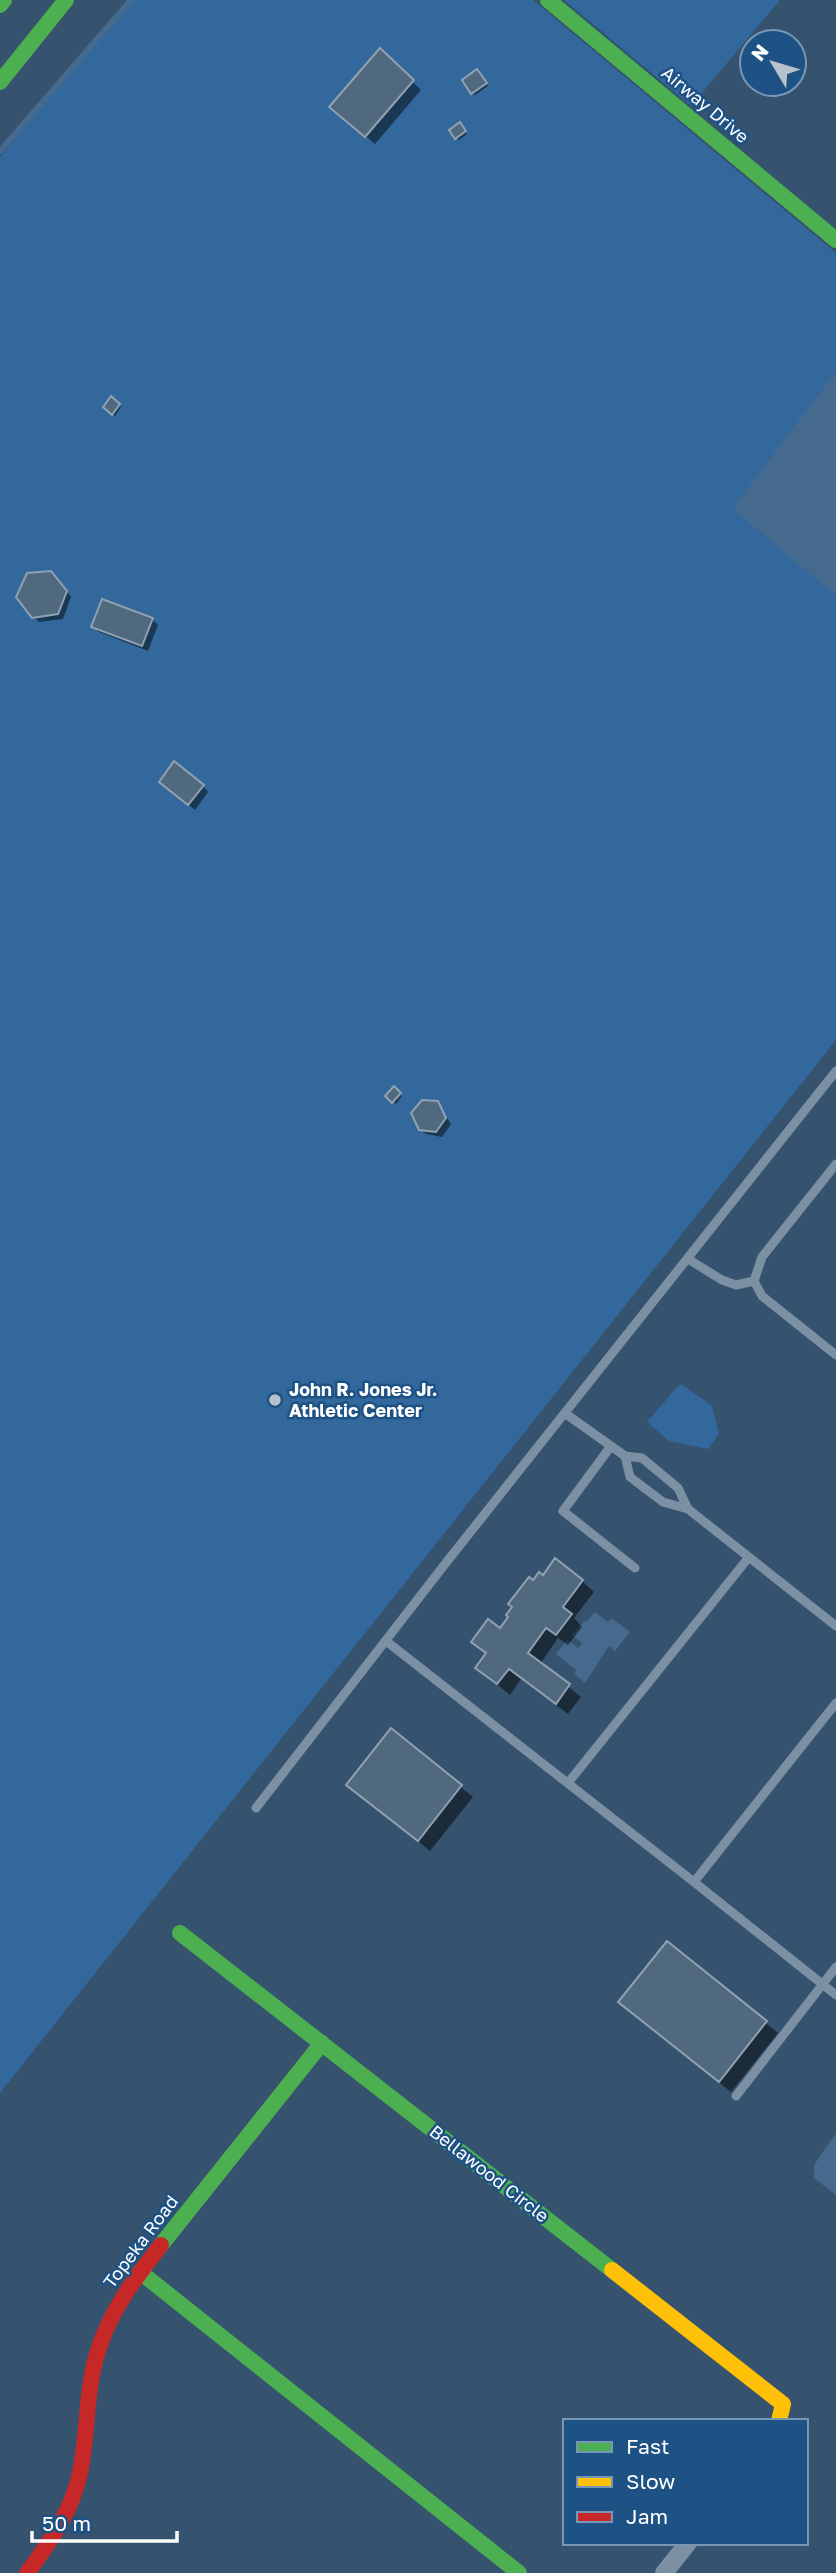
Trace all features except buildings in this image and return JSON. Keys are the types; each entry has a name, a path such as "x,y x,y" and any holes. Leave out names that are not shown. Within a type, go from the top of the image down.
{"street":[{"path":"0,5 4,0"},
{"path":"0,82 8,61 48,0"},
{"path":"8,61 66,0"},
{"path":"8,61 77,0"},
{"name":"Airway Drive","path":"548,0 836,240"},
{"name":"Bellawood Circle","path":"180,1933 783,2404 779,2419"},
{"name":"Topeka Road","path":"27,2573 62,2522 80,2472 87,2403 97,2355 111,2317 140,2272 322,2043"},
{"path":"140,2272 519,2573"},
{"path":"664,2573 686,2545"}],"lane":[{"path":"256,1808 836,1071"},
{"path":"836,1164 762,1257 754,1281 762,1296 836,1355"},
{"path":"688,1259 722,1280 736,1285 754,1281"},
{"path":"566,1414 625,1456 642,1458 678,1488 688,1509"},
{"path":"611,1446 563,1511 635,1568"},
{"path":"625,1456 630,1477 663,1502 688,1509 836,1626"},
{"path":"568,1783 749,1557"},
{"path":"386,1640 836,1995"},
{"path":"694,1882 836,1703"},
{"path":"736,2096 836,1966"}],"shaded area":[{"name":"John R. Jones Jr. Athletic Center","path":"127,0 533,0 836,253 836,1040 0,2093 0,157"},
{"path":"564,0 780,0 756,28 738,28 738,50 691,106"},
{"path":"836,371 836,596 739,514 735,505"},
{"path":"679,1385 683,1385 712,1406 719,1434 708,1449 669,1441 647,1422"},
{"path":"595,1612 608,1622 612,1618 630,1632 615,1651 609,1646 585,1683 574,1674 576,1670 556,1654 567,1640 578,1648 582,1643 572,1635"},
{"path":"836,2133 836,2195 814,2178 814,2165"}],"waterway":[{"path":"0,151 131,0"}],"traffic: fast":[{"path":"0,5 4,0"},
{"path":"0,82 66,0"},
{"path":"548,0 836,240"},
{"path":"180,1933 612,2270"},
{"path":"161,2245 322,2043"},
{"path":"140,2272 519,2573"}],"traffic: slow":[{"path":"612,2270 783,2404 779,2419"}],"traffic: jam":[{"path":"27,2573 60,2524 78,2483 91,2380 103,2336 125,2295 161,2245"}],"place":[{"name":"John R. Jones Jr. Athletic Center","path":"275,1400"}]}
